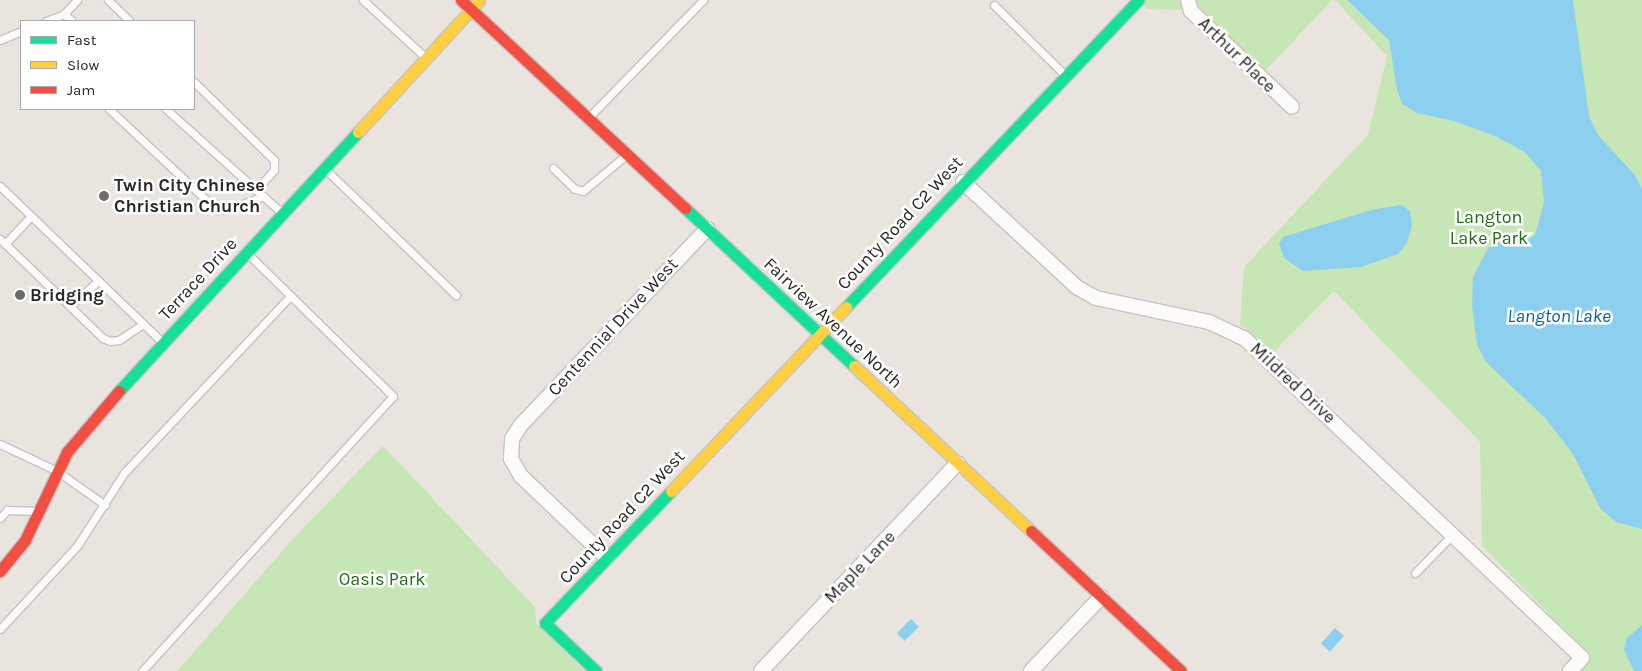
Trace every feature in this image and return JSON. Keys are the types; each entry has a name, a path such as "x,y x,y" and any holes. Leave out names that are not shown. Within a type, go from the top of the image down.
{"street":[{"name":"Fairview Avenue North","path":"461,0 1180,671"},
{"name":"Terrace Drive","path":"0,571 25,540 67,452 91,421 480,0"},
{"name":"County Road C2 West","path":"596,671 546,623 1138,0"},
{"name":"Arthur Place","path":"1188,0 1191,11 1292,108"},
{"name":"Mildred Drive","path":"963,182 1078,288 1096,298 1209,322 1244,338 1582,658 1570,671"},
{"name":"Centennial Drive West","path":"608,558 515,468 510,449 520,426 706,229"},
{"name":"Maple Lane","path":"761,671 958,463"},
{"path":"1031,671 1101,597"}],"lane":[{"path":"49,20 64,14 78,0"},
{"path":"108,0 129,20"},
{"path":"363,0 426,58"},
{"path":"588,118 703,0"},
{"path":"994,5 1066,75"},
{"path":"64,14 71,20"},
{"path":"0,40 20,31"},
{"path":"195,83 274,160 274,170 256,190"},
{"path":"110,110 217,210 227,210 263,196"},
{"path":"167,110 282,214"},
{"path":"553,168 575,189 583,191 627,154"},
{"path":"324,168 456,295"},
{"path":"0,186 163,343"},
{"path":"31,216 2,241 110,342 119,340 143,324"},
{"path":"142,671 394,396 247,253"},
{"path":"70,306 98,281"},
{"path":"0,629 77,546 124,473 290,296"},
{"path":"0,444 57,471 105,505"},
{"path":"0,518 7,510 40,512"},
{"path":"1415,573 1453,534"}],"green space":[{"path":"1139,0 1332,0 1264,72 1201,10 1148,9"},
{"name":"Langton Lake Park","path":"1335,0 1642,0 1642,671 1576,671 1574,639 1482,546 1480,442 1334,291 1274,352 1240,324 1244,267 1368,135 1387,56"},
{"name":"Oasis Park","path":"383,446 535,607 536,623 585,671 177,671 303,528"}],"water":[{"name":"Langton Lake","path":"1347,0 1573,0 1589,116 1598,135 1635,175 1642,189 1642,529 1616,522 1600,508 1573,454 1546,419 1486,362 1477,345 1472,306 1473,277 1488,248 1507,239 1528,240 1535,235 1544,202 1541,171 1525,152 1495,136 1454,121 1417,113 1402,104 1397,90 1389,40"},
{"path":"1402,205 1410,211 1412,225 1407,243 1398,254 1361,267 1303,271 1284,258 1279,244 1283,237 1371,210"},
{"path":"911,619 919,627 905,641 897,633"},
{"path":"1642,625 1642,671 1634,671 1624,650 1627,638"},
{"path":"1335,628 1344,636 1330,652 1321,644"}],"traffic: fast":[{"path":"846,307 1138,0"},
{"path":"119,391 358,132"},
{"path":"685,208 854,366"},
{"path":"596,671 545,623 671,491"}],"traffic: slow":[{"path":"358,132 479,1"},
{"path":"671,491 846,307"},
{"path":"854,366 1031,531"}],"traffic: jam":[{"path":"461,0 685,208"},
{"path":"0,571 25,540 67,452 119,391"},
{"path":"1031,531 1181,671"}],"place":[{"name":"Twin City Chinese Christian Church","path":"104,196"},
{"name":"Bridging","path":"20,295"}]}
